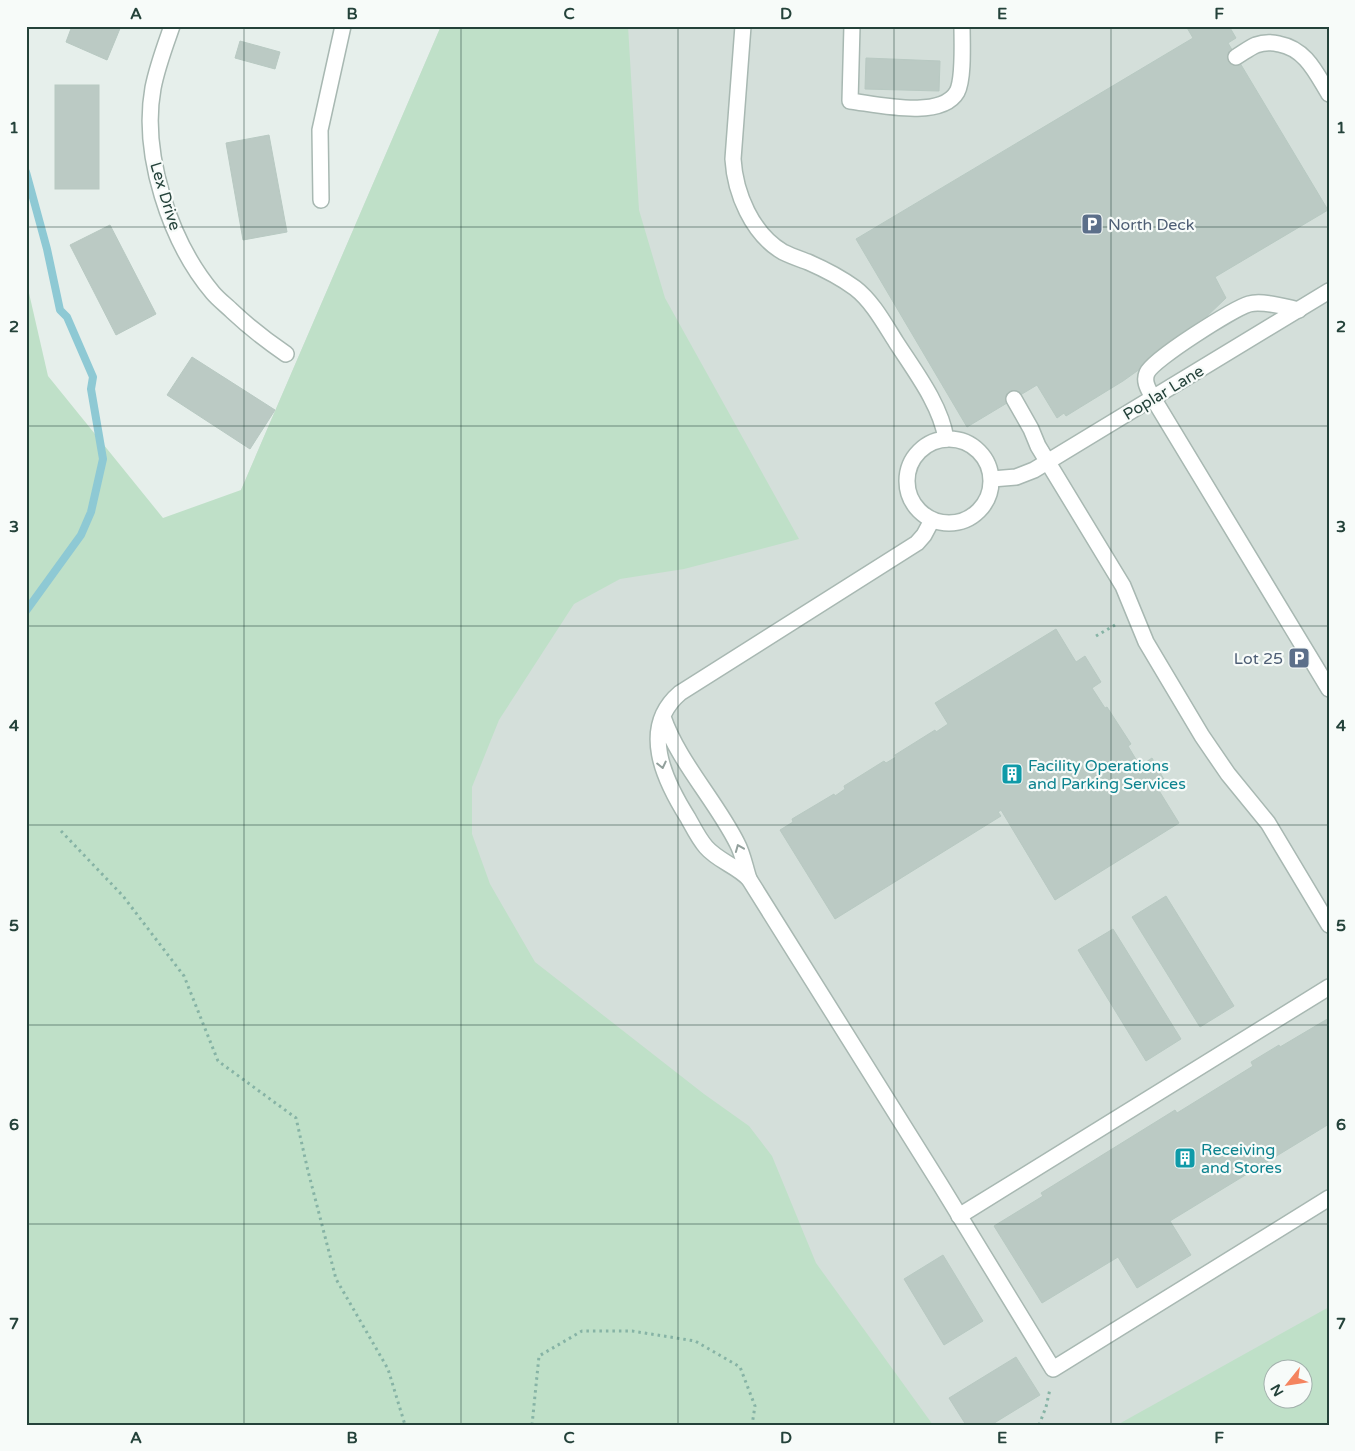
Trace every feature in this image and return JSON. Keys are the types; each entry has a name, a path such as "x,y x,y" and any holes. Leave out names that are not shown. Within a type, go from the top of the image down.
{"street":[{"name":"Lex Drive","path":"172,26 153,89 150,132 157,178 170,220 198,274 215,295 256,333 286,354"},
{"path":"321,200 320,130 343,26"},
{"path":"743,26 733,159 734,173 741,198 755,224 770,242 783,252 845,281 867,300 918,375 941,420 946,439"},
{"path":"852,26 850,100 913,109 934,107 943,103 956,92 961,70 962,26"},
{"path":"1236,57 1250,48 1264,43 1284,44 1294,48 1306,58 1329,94"},
{"name":"Poplar Lane","path":"992,479 1024,475 1048,462 1329,292"},
{"path":"1299,310 1250,303 1217,320 1151,366 1146,379 1153,398 1329,689"},
{"path":"1014,399 1048,462 1123,586 1146,642 1202,736 1228,774 1268,823 1329,925"},
{"path":"946,439 968,443 977,449 990,468 992,479 991,492 986,503 978,513 968,520 944,524 932,520 921,513 913,504 908,492 907,480 909,468 923,448 934,442 946,439"},
{"path":"932,520 917,543 680,693 668,703 659,733 658,746 662,769 674,796 705,845 722,861 744,873 749,879 1053,1369 1329,1198"},
{"path":"663,717 670,734 738,844 749,879"},
{"path":"959,1216 1329,987"}],"path":[{"path":"1096,636 1115,625"},
{"path":"61,831 123,896 184,976 218,1061 296,1118 336,1279 388,1369 405,1425"},
{"path":"532,1425 539,1356 582,1331 632,1330 695,1341 740,1367 755,1406 752,1425"},
{"path":"1039,1425 1046,1407 1053,1369"}],"shaded area":[{"path":"441,26 1329,26 1329,1425 826,1425 721,1296 241,490"}],"green space":[{"path":"441,26 628,26 639,210 665,298 799,539 684,569 620,579 574,604 499,720 472,787 472,834 490,884 535,962 704,1094 749,1126 772,1156 816,1263 933,1425 26,1425 26,280 48,376 163,518 241,490"},
{"path":"1329,1307 1329,1425 1117,1425"}],"building":[{"path":"72,26 121,26 107,60 66,42"},
{"name":"North Deck","path":"1186,26 1229,26 1236,38 1228,43 1328,210 1215,277 1226,298 1203,320 1178,342 1123,381 1066,416 1064,413 1057,418 1037,385 967,427 856,239 1193,38"},
{"path":"240,41 280,52 275,69 235,58"},
{"path":"866,58 940,61 939,91 865,89"},
{"path":"55,85 99,85 99,189 55,189"},
{"path":"269,135 287,232 243,240 226,143"},
{"path":"110,225 156,314 116,335 70,245"},
{"path":"192,357 275,410 250,449 167,395"},
{"name":"Facility Operations and Parking Services","path":"1056,629 1076,662 1085,656 1101,682 1092,688 1131,744 1128,746 1140,766 1152,758 1166,783 1158,789 1179,823 1055,900 1001,810 998,812 1001,816 835,919 780,830 793,822 792,819 834,794 835,796 845,789 844,786 884,761 886,763 896,757 895,755 948,724 935,703"},
{"path":"1166,896 1234,1006 1200,1027 1132,917"},
{"path":"1113,929 1181,1039 1146,1061 1078,950"},
{"name":"Receiving and Stores","path":"1329,1018 1329,1124 1170,1221 1191,1255 1137,1288 1118,1257 1042,1303 994,1226 1043,1196 1041,1193 1175,1110 1177,1113 1253,1066 1251,1062"},
{"path":"943,1255 983,1321 944,1345 904,1279"},
{"path":"1016,1357 1040,1395 991,1425 966,1425 949,1398"}],"waterway":[{"path":"26,172 47,249 60,310 67,317 93,377 91,389 103,459 91,512 81,535 26,611"}],"place":[{"name":"North Deck","path":"1092,224"},
{"name":"Lot 25","path":"1299,658"},
{"name":"Facility Operations and Parking Services","path":"1012,774"},
{"name":"Receiving and Stores","path":"1185,1158"}]}
